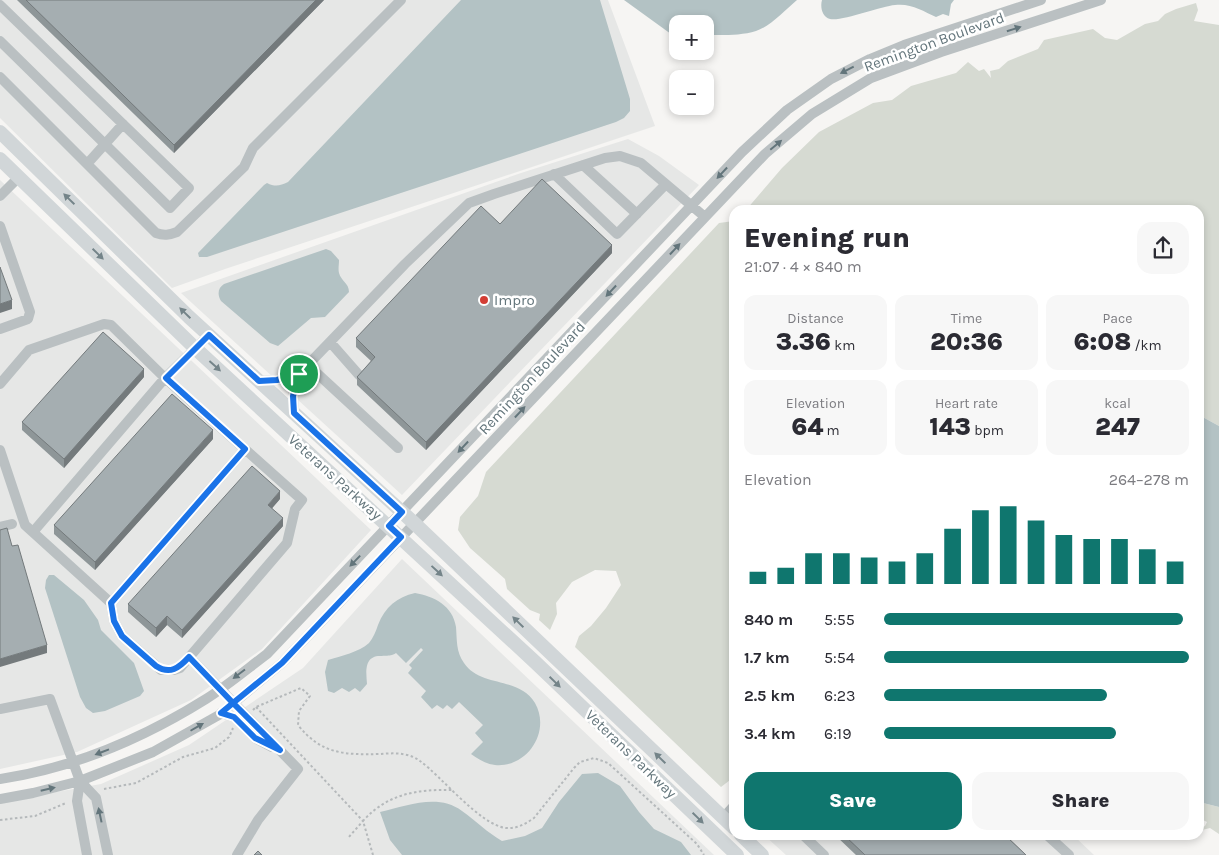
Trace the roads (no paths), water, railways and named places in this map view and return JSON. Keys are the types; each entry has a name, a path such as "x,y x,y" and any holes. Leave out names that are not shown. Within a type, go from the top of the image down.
{"main road":[{"name":"Veterans Parkway","path":"0,132 209,335 414,523 729,823"},
{"name":"Veterans Parkway","path":"0,159 195,348 535,662 737,855"},
{"path":"746,840 762,855"}],"street":[{"path":"0,77 156,233 163,235 177,232 244,167 253,148 401,0"},
{"name":"Remington Boulevard","path":"0,779 73,763 131,740 206,699 267,654 742,152 787,110 831,79 870,58 1041,0"},
{"name":"Remington Boulevard","path":"0,799 80,781 153,752 221,713 282,663 765,154 806,119 871,78 941,52 1101,0"},
{"path":"0,5 189,188 170,208 0,41"},
{"path":"87,164 123,124"},
{"path":"294,413 293,396 299,374 405,264 469,203 605,158 620,156 641,163 705,217"},
{"path":"583,165 637,214"},
{"path":"554,174 618,234 666,184"},
{"path":"0,196 19,177"},
{"path":"0,226 30,312 28,319 0,329"},
{"path":"0,384 29,350 104,324 111,325 166,378 302,500 295,509 287,543 180,668 161,670 122,636 114,621 111,603 25,525 0,450"},
{"path":"33,532 166,378 209,335"},
{"path":"330,342 359,375"},
{"path":"308,365 398,448"},
{"path":"259,381 277,380 299,374"},
{"path":"111,603 245,449"},
{"path":"0,527 12,524"},
{"path":"189,657 298,770 258,820 237,855"},
{"path":"0,709 50,699 80,781 96,798 108,855"},
{"path":"221,713 234,717 255,738 280,750"},
{"path":"80,781 76,801 88,855"},
{"path":"723,818 729,811"},
{"path":"808,840 824,855"},
{"path":"1052,840 1068,855"}],"place":[{"name":"Impro","path":"484,300"}]}
